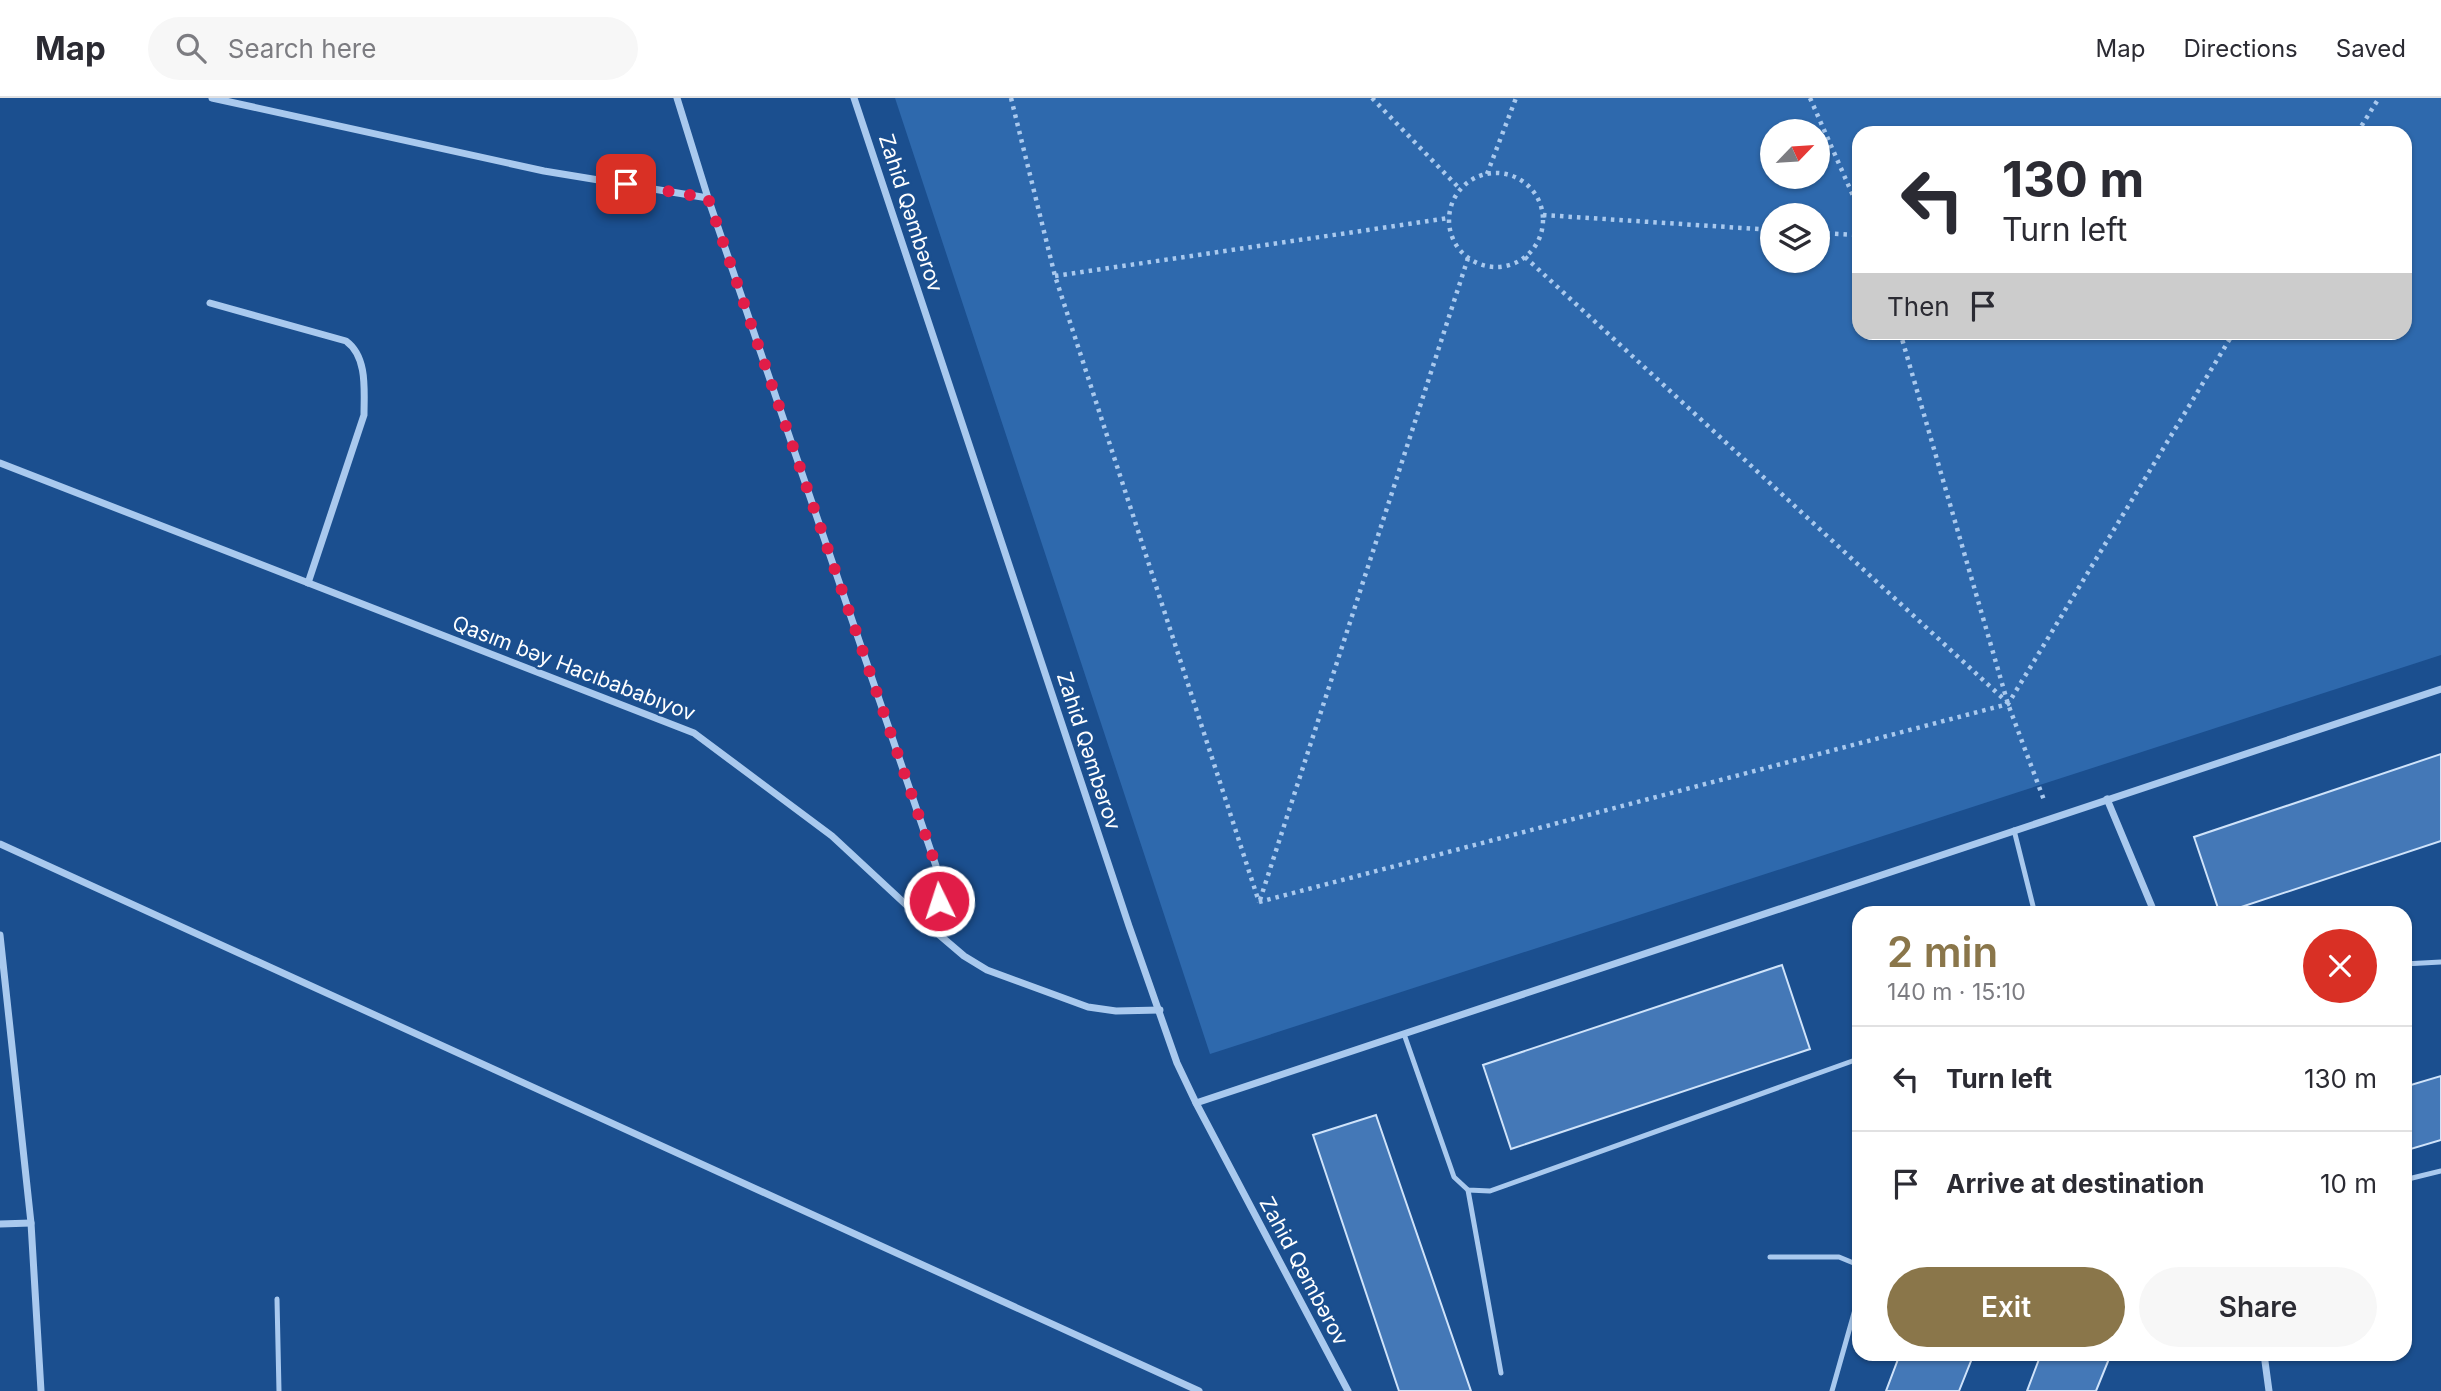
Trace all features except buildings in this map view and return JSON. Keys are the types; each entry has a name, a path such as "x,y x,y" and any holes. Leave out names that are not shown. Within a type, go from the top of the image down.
{"street":[{"path":"212,98 544,170 708,198"},
{"path":"677,98 708,198 936,866 939,901 930,927"},
{"name":"Zahid Qəmbərov","path":"854,98 1177,1063 1348,1391"},
{"path":"210,303 346,341 359,354 365,415 308,583"},
{"name":"Qasım bəy Hacıbababıyov","path":"0,463 694,733 832,836 930,927 964,956 987,970 1088,1007 1116,1011 1160,1010"},
{"path":"1196,1103 2441,689"},
{"path":"2107,799 2152,906"},
{"path":"0,844 1199,1391"},
{"path":"0,936 32,1223 41,1391"},
{"path":"0,1224 32,1223"},
{"path":"2265,1361 2269,1391"}],"lane":[{"path":"2014,830 2033,906"},
{"path":"2412,964 2441,962"},
{"path":"1404,1034 1454,1177 1468,1190 1501,1373"},
{"path":"1468,1190 1490,1191 1852,1061"},
{"path":"2412,1178 2441,1171"},
{"path":"1770,1257 1839,1257 1852,1262"},
{"path":"276,1299 279,1391"},
{"path":"1832,1391 1852,1320"}],"path":[{"path":"1012,98 1055,276 1259,902"},
{"path":"1372,98 1460,189"},
{"path":"1487,174 1516,98"},
{"path":"1810,98 1852,192"},
{"path":"2361,126 2379,98"},
{"path":"1502,173 1529,187 1538,200 1543,215 1539,238 1525,257 1513,265 1482,266 1457,248 1451,233 1449,218 1452,203 1460,189 1487,174 1502,173"},
{"path":"1543,215 1760,229"},
{"path":"1055,276 1449,218"},
{"path":"1830,234 1852,236"},
{"path":"1525,257 2008,704"},
{"path":"1259,902 1468,258"},
{"path":"1902,340 2008,704 2051,818"},
{"path":"1259,902 2008,704 2229,340"}],"shaded area":[{"path":"895,98 2441,98 2441,655 1210,1054"}],"route":[{"path":"626,184 708,198 936,866 939,901"}]}
